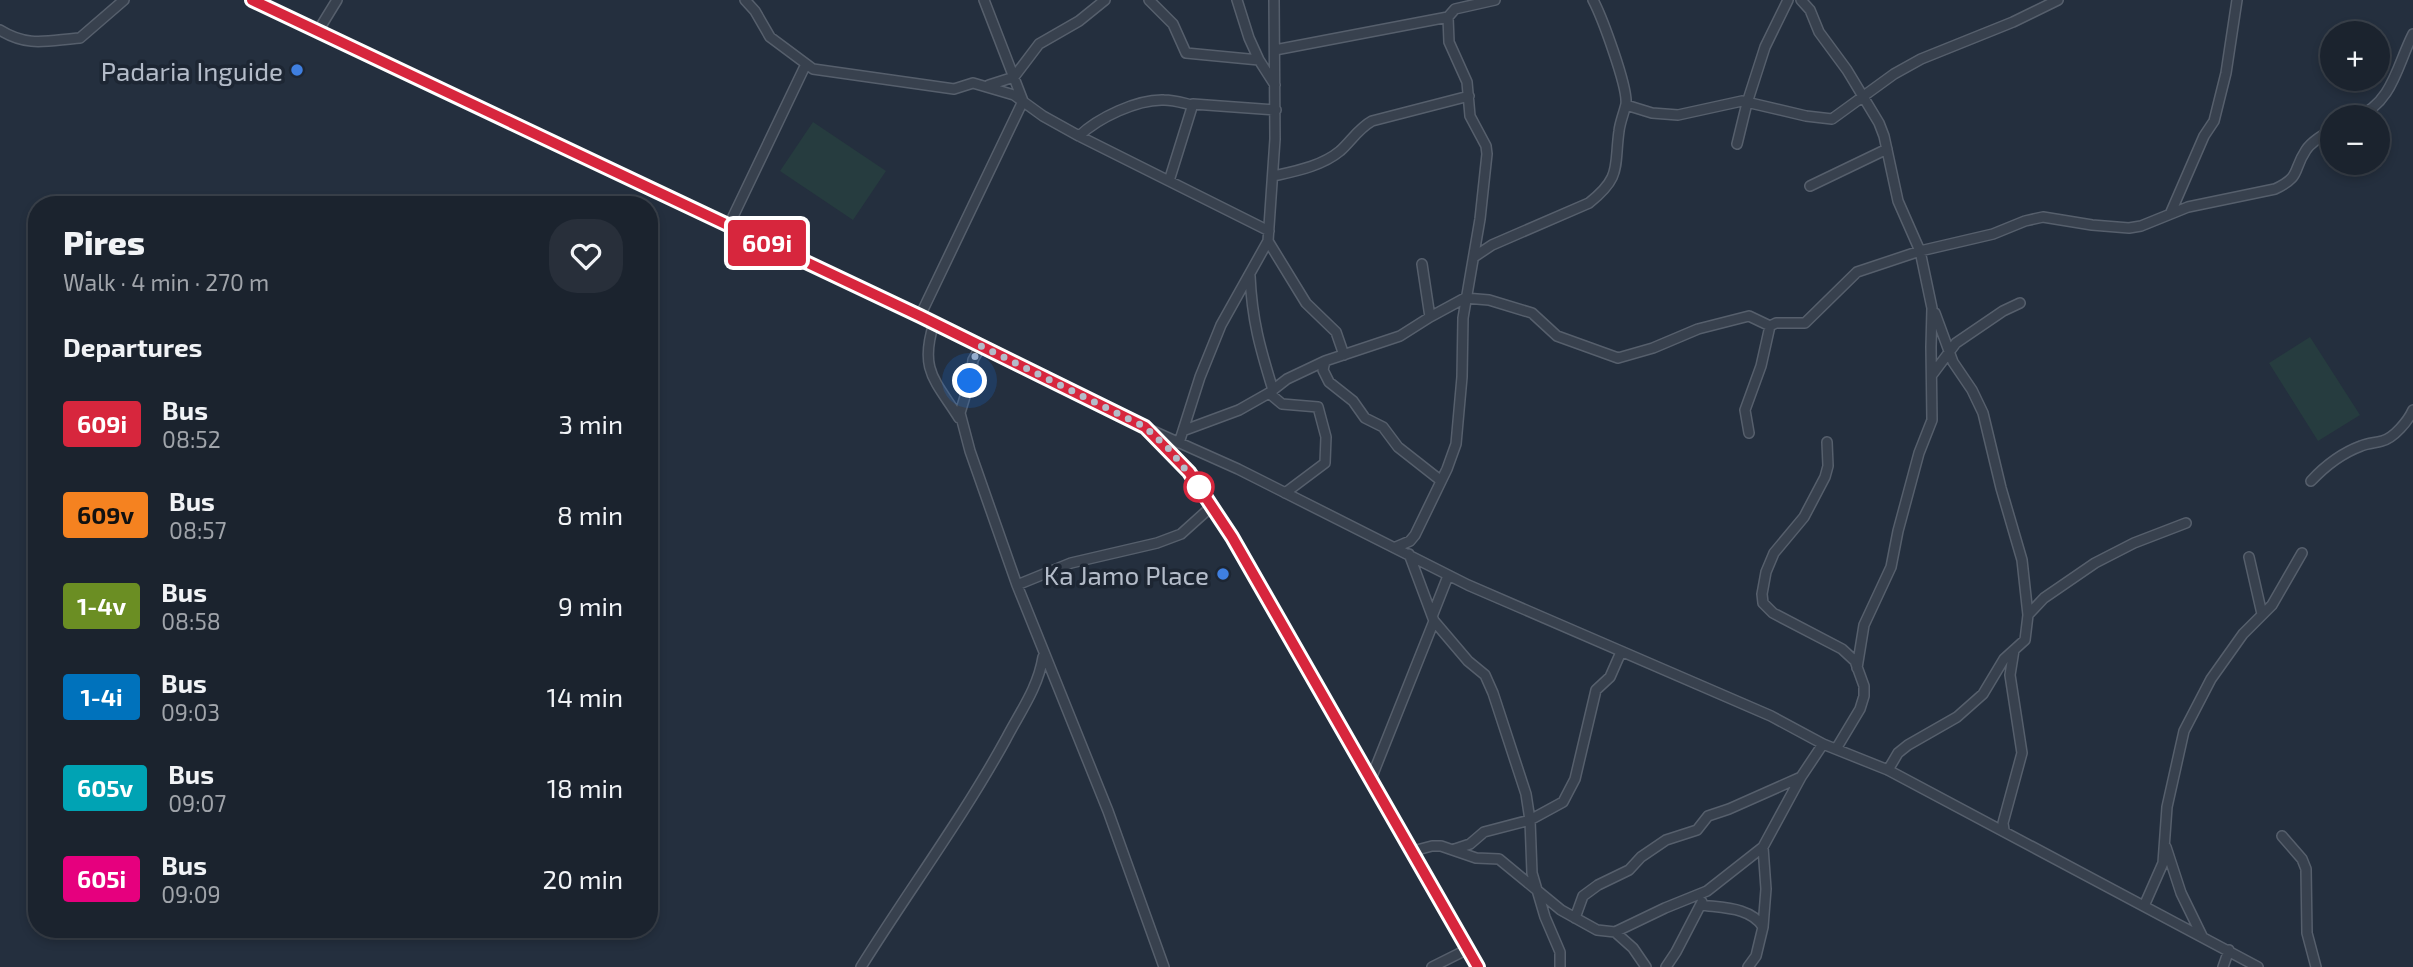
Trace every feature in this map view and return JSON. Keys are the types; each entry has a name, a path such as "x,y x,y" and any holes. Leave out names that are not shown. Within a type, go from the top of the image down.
{"street":[{"path":"0,30 10,37 34,43 80,38 124,0"},
{"path":"252,0 920,316 1396,547 1448,576 1771,716 1822,744 1888,770 2258,967"},
{"path":"318,31 337,0"},
{"path":"745,0 755,10 770,37 817,70 954,89 970,83 1005,91 1079,136 1269,236 1306,303 1336,332 1344,355"},
{"path":"920,316 1023,101 984,0"},
{"path":"1149,0 1173,24 1186,53 1259,60"},
{"path":"1237,0 1249,38 1276,86"},
{"path":"1179,443 1210,351 1237,293 1250,276 1269,236 1276,110 1274,0"},
{"path":"1275,50 1448,17 1455,9 1495,0"},
{"path":"1474,257 1532,226 1578,209 1602,192 1618,162 1619,131 1626,105 1605,23 1593,0"},
{"path":"1737,144 1746,103 1765,47 1788,0"},
{"path":"1801,0 1810,10 1819,32 1879,123 1898,201 1920,251 1932,309 1963,379 1983,414 2022,560 2028,615 2025,639 2004,659 1991,685 1973,705 1908,745 1898,753 1888,770"},
{"path":"1626,105 1652,113 1678,115 1734,101 1832,119 1921,59 2013,22 2058,0"},
{"path":"2171,212 2204,136 2214,121 2226,73 2237,0"},
{"path":"984,86 1014,77 1039,44 1071,27 1106,1"},
{"path":"1396,547 1410,541 1415,535 1453,456 1458,435 1465,298 1474,257 1488,153 1470,116 1463,71 1449,42 1448,17"},
{"path":"2378,105 2390,88 2413,34"},
{"path":"729,225 772,130 806,64"},
{"path":"1274,176 1327,159 1372,121 1469,96"},
{"path":"1079,136 1094,122 1140,104 1166,100 1192,105 1276,110"},
{"path":"1169,181 1192,105"},
{"path":"1770,326 1776,323 1805,323 1857,272 1920,251 2006,230 2036,218 2129,228 2141,226 2171,212 2275,189 2297,174 2307,148 2320,139"},
{"path":"1810,186 1886,149"},
{"path":"1476,239 1492,245"},
{"path":"1422,264 1430,317"},
{"path":"1250,276 1251,309 1256,338 1271,392 1276,401 1282,404 1318,407 1326,437 1325,463 1285,493"},
{"path":"1185,430 1239,410 1271,392 1287,379 1325,361 1400,337 1465,298 1489,300 1532,313 1557,336 1618,358 1642,352 1698,329 1749,316 1770,326"},
{"path":"1932,375 1950,351 1973,331 2003,310 2020,303"},
{"path":"1449,307 1463,318"},
{"path":"1857,668 1864,625 1891,567 1919,453 1932,420 1932,309"},
{"path":"934,323 926,347 932,374 960,420 1043,655 1108,811 1164,967"},
{"path":"1749,433 1745,410 1761,366 1770,326"},
{"path":"960,420 961,403 971,377 973,360 981,346"},
{"path":"1325,361 1323,370 1329,382 1353,401 1366,418 1383,427 1398,447 1418,465 1440,480"},
{"path":"2311,481 2323,468 2359,446 2385,441 2412,413"},
{"path":"1145,427 1189,472 1232,537 1478,967"},
{"path":"1827,442 1828,466 1825,477 1804,517 1774,553 1766,572 1762,594 1763,603 1773,613 1849,654 1857,668 1864,686 1864,696 1860,709 1836,749"},
{"path":"1017,585 1071,563 1157,543 1181,534 1211,507"},
{"path":"2028,615 2045,598 2095,563 2145,538 2186,523"},
{"path":"2144,906 2163,863 2167,807 2184,731 2211,679 2243,634 2272,605 2302,553"},
{"path":"1409,554 1434,617 1468,661 1485,675 1521,776 1530,820 1530,854 1536,891 1560,952 1560,967"},
{"path":"2249,557 2262,614"},
{"path":"1371,779 1448,576"},
{"path":"1444,586 1468,585"},
{"path":"2004,830 2003,823 2022,753 2010,675 2014,650"},
{"path":"1455,849 1470,844 1479,835 1494,828 1530,820 1563,802 1572,788 1595,690 1610,677 1620,652"},
{"path":"861,967 985,778 1035,686 1043,655"},
{"path":"1413,851 1432,846 1455,849 1476,858 1499,859 1536,891 1575,918 1597,930 1615,932 1707,891 1763,847 1822,744"},
{"path":"1575,918 1583,896 1598,885 1629,870 1641,857 1666,840 1697,830 1708,816 1801,777"},
{"path":"2282,836 2302,859 2306,869 2307,933 2316,967"},
{"path":"2165,842 2181,893 2202,936"},
{"path":"1748,967 1756,956 1763,927 1766,889 1763,847"},
{"path":"1666,967 1676,953 1707,891"},
{"path":"1700,905 1744,912 1759,920 1763,927"},
{"path":"1615,932 1633,948 1646,967"},
{"path":"1432,967 1468,949"},
{"path":"2223,967 2229,950"}],"green space":[{"path":"813,122 886,171 853,220 780,171"},
{"path":"2310,337 2360,415 2318,441 2269,363"}],"bus line":[{"name":"609i","path":"252,0 920,316 1145,427 1189,472 1232,537 1478,967"}],"place":[{"name":"Padaria Inguide","path":"297,70"},
{"name":"Ka Jamo Place","path":"1223,574"}],"route":[{"path":"970,381 973,360 981,346 1145,427 1170,450 1199,487"}]}
